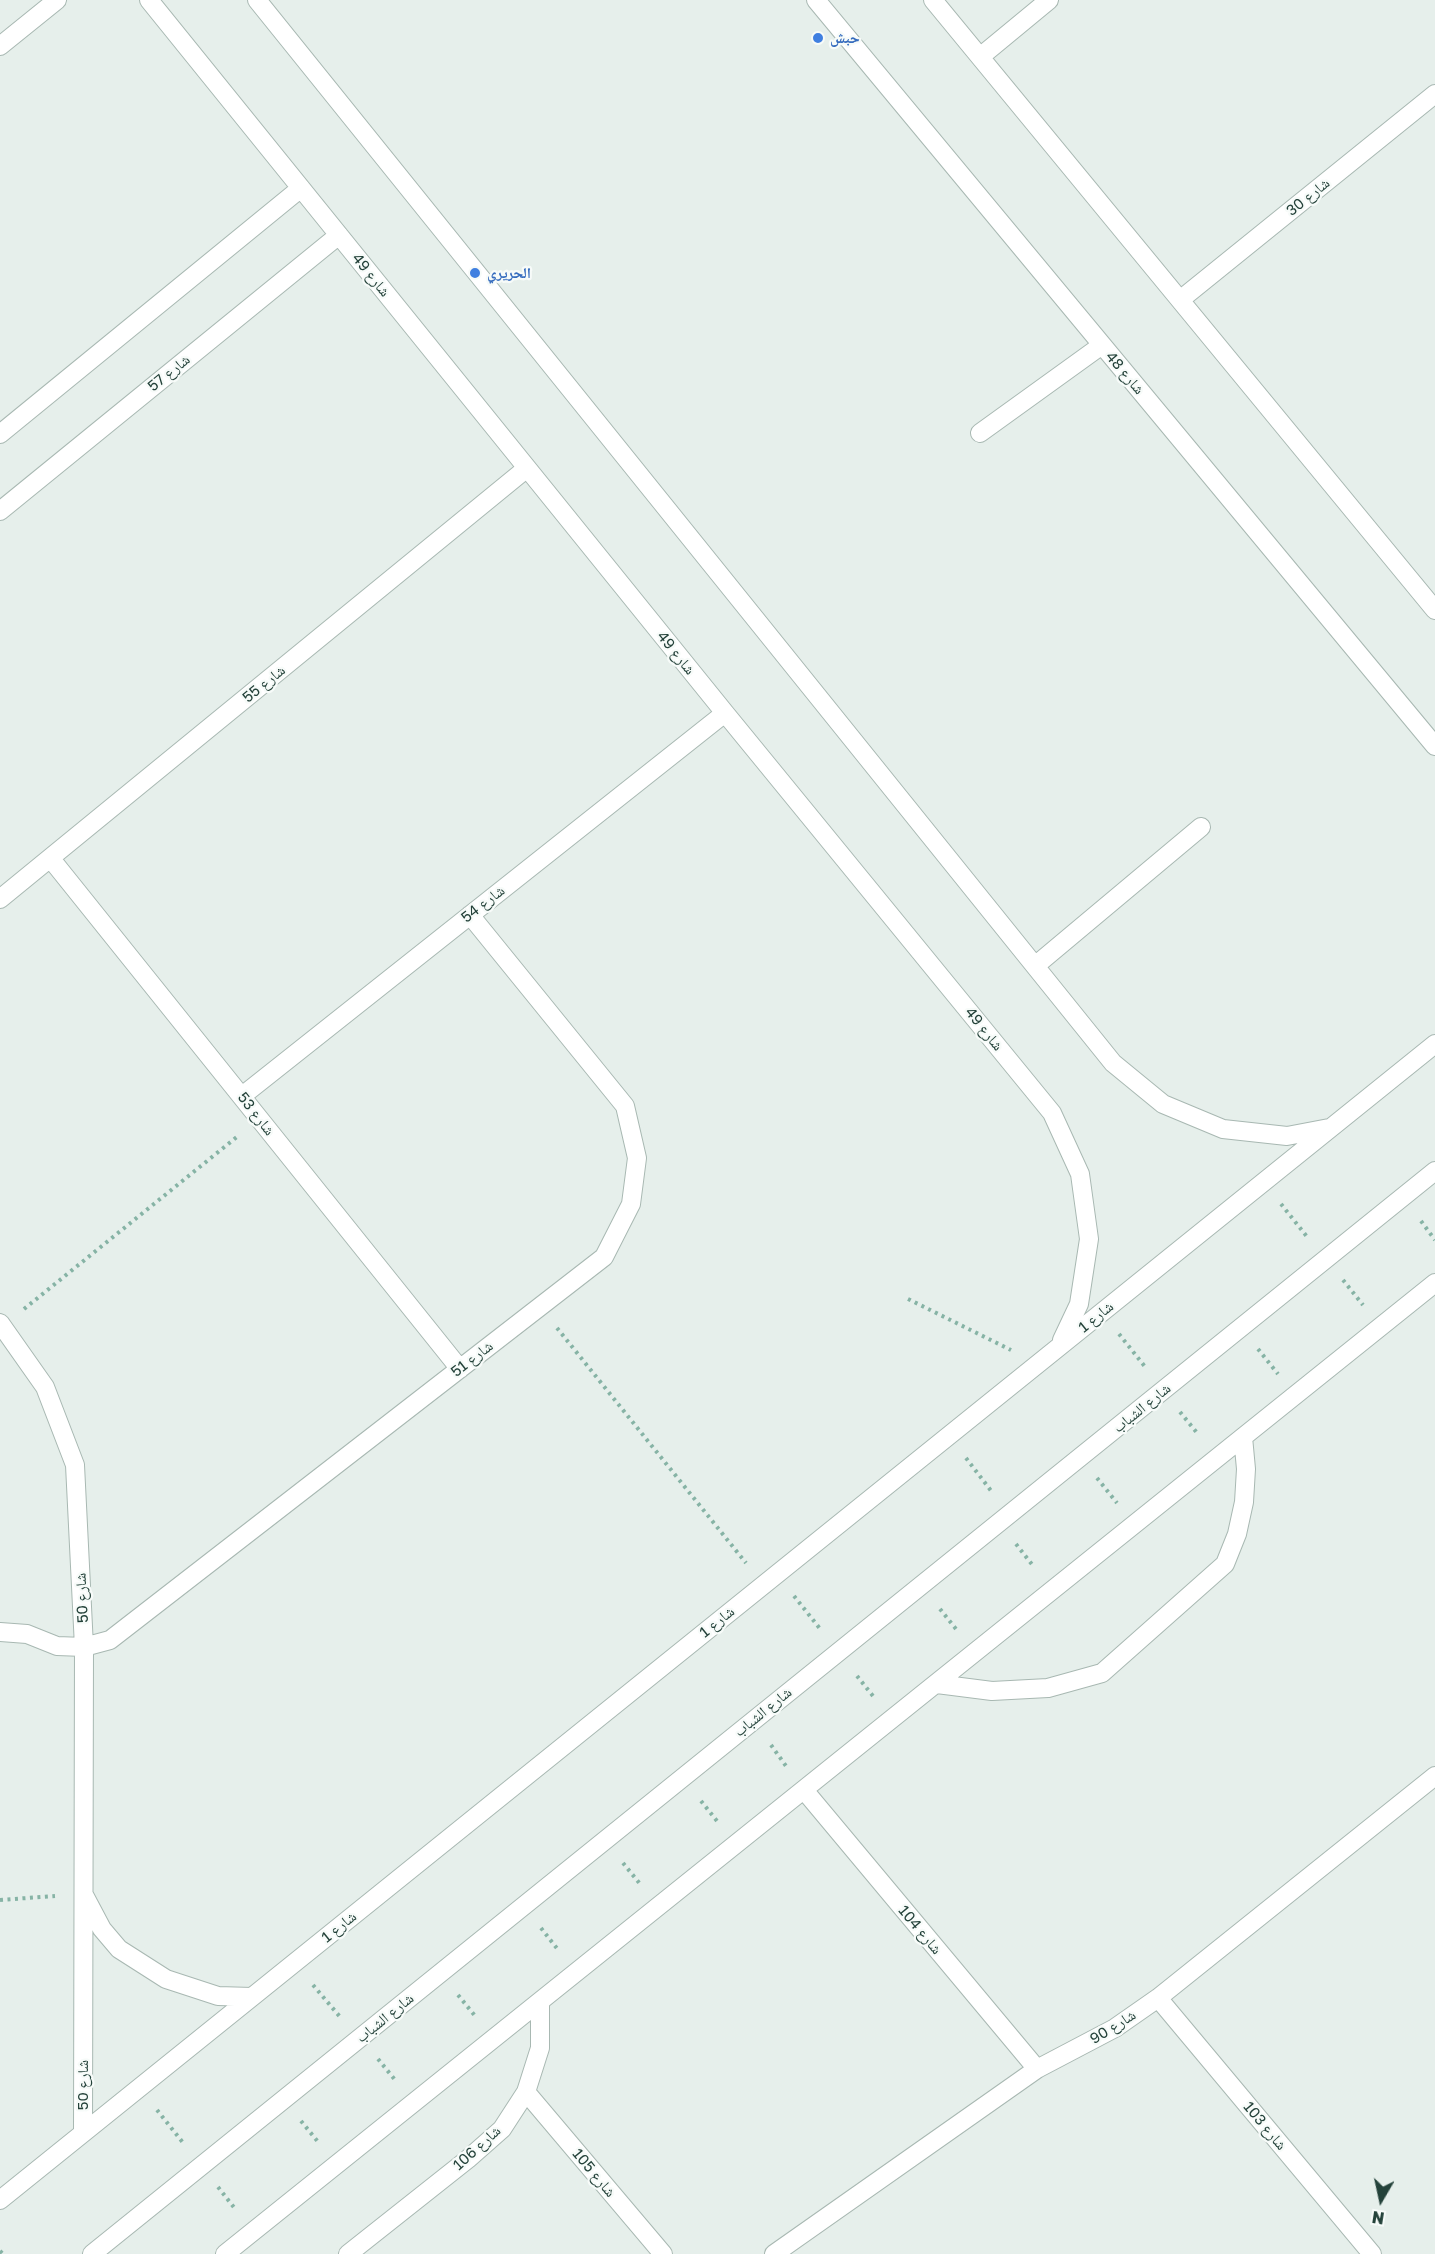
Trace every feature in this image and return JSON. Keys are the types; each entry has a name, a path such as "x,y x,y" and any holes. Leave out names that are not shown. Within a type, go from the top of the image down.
{"street":[{"path":"0,46 57,0"},
{"name":"شارع 49","path":"149,0 725,713 1052,1113 1080,1174 1089,1239 1079,1304 1060,1346"},
{"path":"257,0 1113,1063 1163,1104 1223,1129 1287,1136 1331,1128"},
{"name":"شارع 48","path":"816,0 1435,746"},
{"path":"933,0 1435,610"},
{"path":"980,57 1049,0"},
{"name":"شارع 30","path":"1180,300 1435,94"},
{"path":"0,434 301,188"},
{"name":"شارع 57","path":"0,511 339,235"},
{"path":"980,433 1102,345"},
{"name":"شارع 55","path":"0,899 527,468"},
{"name":"شارع 54","path":"242,1096 725,713"},
{"path":"1035,966 1201,827"},
{"name":"شارع 53","path":"51,859 460,1369"},
{"name":"شارع 51","path":"0,1632 27,1634 57,1646 84,1647 110,1640 604,1257 631,1204 636,1158 625,1106 470,915"},
{"name":"شارع 1","path":"0,2200 1435,1044"},
{"name":"شارع الشباب","path":"92,2254 1435,1171"},
{"path":"225,2254 1435,1283"},
{"name":"شارع 50","path":"1,1324 45,1387 75,1465 84,1647 84,2133"},
{"path":"937,1684 992,1691 1048,1688 1102,1673 1225,1564 1237,1534 1244,1502 1246,1469 1243,1437"},
{"name":"شارع 90","path":"774,2254 1037,2069 1114,2028 1158,1998 1435,1776"},
{"name":"شارع 104","path":"804,1790 1037,2069"},
{"name":"شارع 50","path":"83,1893 102,1929 120,1949 166,1979 218,1996 252,1997"},
{"name":"شارع 103","path":"1158,1998 1372,2254"},
{"name":"شارع 106","path":"348,2254 502,2129 526,2092 540,2048 540,2002"},
{"name":"شارع 105","path":"526,2092 663,2254"}],"path":[{"path":"1,1324 259,1118"},
{"path":"908,1299 1039,1363"},
{"path":"540,1307 764,1585"},
{"path":"1241,1327 1295,1396"},
{"path":"948,1436 1053,1591"},
{"path":"1080,1457 1134,1525"},
{"path":"921,1585 975,1653"},
{"path":"753,1721 804,1790"},
{"path":"682,1778 736,1846"},
{"path":"605,1840 658,1907"},
{"path":"0,1900 83,1893"},
{"path":"524,1906 576,1972"},
{"path":"441,1973 494,2038"},
{"path":"283,2100 336,2165"}],"place":[{"name":"حبش","path":"818,38"},
{"name":"الحريري","path":"475,273"}]}
